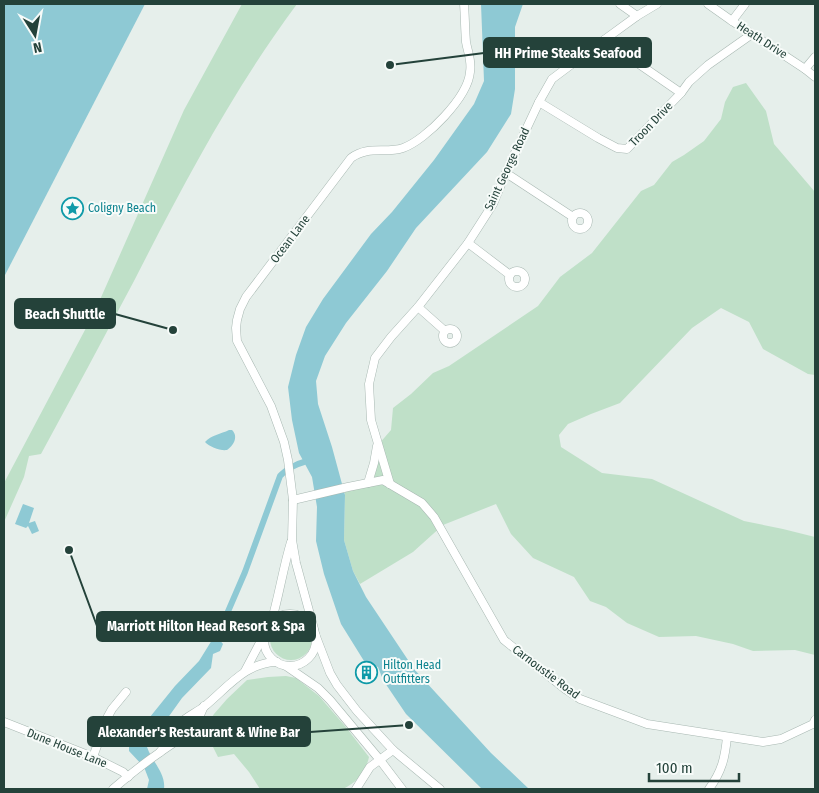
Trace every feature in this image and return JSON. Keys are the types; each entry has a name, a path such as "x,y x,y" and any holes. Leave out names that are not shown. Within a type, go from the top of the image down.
{"street":[{"name":"Ocean Lane","path":"440,789 393,750 357,711 337,685 327,666 314,631 296,563 292,540 293,500 291,480 282,436 270,406 237,341 236,328 240,309 246,297 352,158 356,154 365,151 395,150 412,144 441,119 462,94 469,79 471,60 466,44 464,4"},
{"path":"620,4 637,16"},
{"name":"Saint George Road","path":"390,484 371,420 368,384 375,358 468,243 493,204 539,102 552,79 637,16 657,4"},
{"name":"Heath Drive","path":"708,4 815,77"},
{"path":"732,21 745,4"},
{"name":"Troon Drive","path":"539,102 598,138 617,148 627,149 681,93 689,82 708,65 752,34"},
{"path":"604,40 681,93"},
{"path":"805,69 815,57"},
{"path":"506,173 573,217"},
{"path":"468,243 510,275"},
{"path":"418,307 445,331"},
{"name":"Saint George Road","path":"368,483 378,444"},
{"name":"Carnoustie Road","path":"293,500 383,480 422,504 434,517 504,640 580,700 647,724 763,742 781,739 813,724 815,720"},
{"name":"Ocean Lane","path":"270,624 292,540"},
{"path":"160,752 178,725 204,706 243,672 270,624 287,614 306,619 314,631 316,644 309,658 301,664 286,666"},
{"path":"266,632 264,638 266,651 270,656 323,694 380,760 402,789"},
{"path":"243,672 265,663 277,662"},
{"path":"93,757 107,718 126,692"},
{"path":"114,789 192,728 201,715 204,706"},
{"name":"Dune House Lane","path":"4,722 93,757 123,772 128,777"},
{"path":"709,789 718,777 725,756 727,737"},
{"path":"356,789 370,768 393,750"}],"green space":[{"path":"242,4 297,4 251,70 210,139 41,454 29,456 24,477 4,522 4,483 95,311 184,110"},
{"path":"746,83 766,111 774,144 815,192 815,375 808,374 763,349 749,322 721,308 692,328 620,403 568,424 559,435 561,447 602,473 652,479 744,521 815,537 815,655 795,650 753,651 733,644 696,636 659,637 627,623 606,607 590,601 574,577 533,558 511,534 496,504 443,525 413,552 360,584 353,571 344,540 345,492 362,488 370,465 372,452 391,430 393,408 433,373 449,366 538,306 560,277 592,253 641,191 654,185 672,162 704,141 721,119 725,102 733,87"},
{"path":"295,618 303,621 309,627 312,639 309,651 303,657 287,660 279,657 273,651 270,635 273,627 279,621"},
{"path":"286,676 296,678 319,696 369,757 363,772 348,787 343,789 260,789 234,754 218,757 204,729 214,714 247,680"}],"water":[{"path":"4,4 145,4 4,277"},
{"path":"481,4 523,4 515,27 515,89 511,114 487,152 416,228 387,271 346,323 325,356 316,381 318,404 345,495 344,540 353,571 366,597 414,669 491,753 529,789 482,789 406,714 383,680 378,667 364,661 341,624 324,574 316,541 317,507 312,477 299,453 288,387 296,355 306,327 323,299 371,234 392,212 434,160 474,104 484,81"},
{"path":"232,430 235,438 233,444 227,450 215,448 205,442 213,436"},
{"path":"23,504 34,508 29,523 35,521 39,531 32,534 28,526 26,528 15,524"},
{"path":"217,637 223,644 220,651 213,654 211,668 182,698 147,747 161,773 164,789 147,789 149,780 144,767 129,751 129,743 175,686 199,661 212,640"}],"waterway":[{"path":"217,637 245,572 280,476 291,467 304,462"}],"place":[{"name":"HH Prime Steaks Seafood","path":"390,65"},
{"name":"Coligny Beach","path":"72,208"},
{"name":"Beach Shuttle","path":"173,330"},
{"name":"Marriott Hilton Head Resort & Spa","path":"69,550"},
{"name":"Hilton Head Outfitters","path":"367,672"},
{"name":"Alexander's Restaurant & Wine Bar","path":"409,725"}]}
